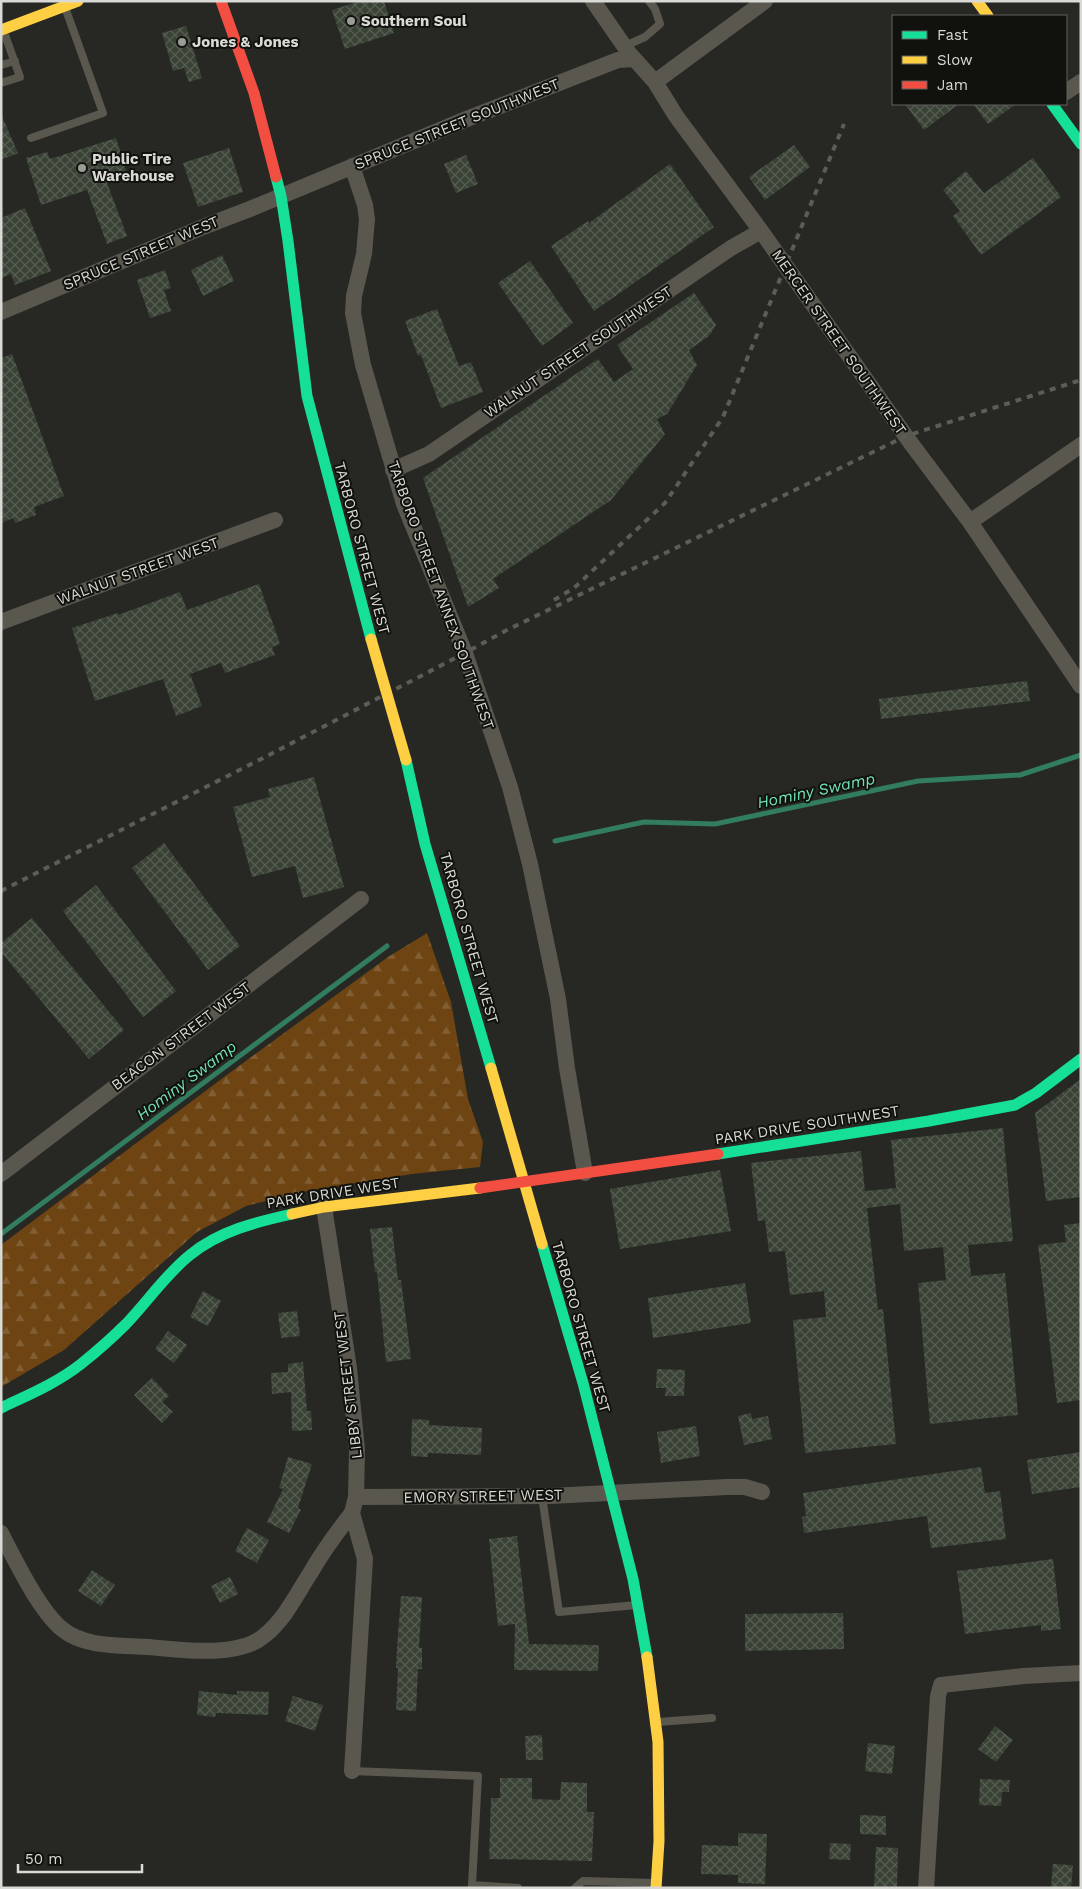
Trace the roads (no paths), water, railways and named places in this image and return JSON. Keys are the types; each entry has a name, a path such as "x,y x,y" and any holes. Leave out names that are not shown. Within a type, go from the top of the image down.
{"main road":[{"path":"2,30 78,1"},
{"name":"TARBORO STREET WEST","path":"221,1 254,94 281,196 307,396 371,639 406,760 426,844 585,1392 633,1579 646,1650 658,1742 659,1842 656,1885"},
{"path":"978,1 987,15"},
{"path":"1053,105 1081,144"},
{"name":"PARK DRIVE SOUTHWEST","path":"524,1183 929,1121 1015,1105 1036,1093 1081,1059"},
{"name":"PARK DRIVE WEST","path":"1,1408 51,1384 93,1355 125,1325 191,1254 213,1240 249,1224 324,1207 524,1183"}],"street":[{"name":"MERCER STREET SOUTHWEST","path":"593,1 630,52 655,82 676,116 761,231 910,442 970,522 1081,686"},
{"path":"655,82 763,2"},
{"name":"SPRUCE STREET SOUTHWEST","path":"281,196 618,60 630,52"},
{"path":"1067,91 1081,82"},
{"name":"TARBORO STREET ANNEX SOUTHWEST","path":"352,166 365,205 367,218 364,254 354,296 353,312 363,365 404,504 465,653 510,787 530,864 558,999 566,1068 585,1173"},
{"name":"SPRUCE STREET WEST","path":"1,312 202,227 281,196"},
{"name":"WALNUT STREET SOUTHWEST","path":"393,470 429,454 731,248 761,231"},
{"path":"970,522 1081,445"},
{"name":"WALNUT STREET WEST","path":"1,622 275,520"},
{"name":"BEACON STREET WEST","path":"1,1174 361,899"},
{"name":"LIBBY STREET WEST","path":"324,1207 349,1368 357,1450 354,1505 365,1559 352,1771"},
{"name":"EMORY STREET WEST","path":"354,1505 727,1487 745,1488 762,1492"},
{"path":"1,1533 44,1611 62,1630 75,1638 107,1644 196,1651 218,1650 239,1647 257,1641 280,1620 291,1607 310,1573 354,1505"},
{"path":"926,1888 938,1696 941,1685 1024,1676 1081,1673"}],"lane":[{"path":"630,52 660,24 655,9 649,1"},
{"path":"31,138 103,113 64,6"},
{"path":"1,84 20,77 2,30"},
{"path":"1,65 15,61"},
{"path":"542,1496 559,1612 638,1605"},
{"path":"656,1722 712,1718"},
{"path":"352,1771 478,1776 472,1885 518,1888"},
{"path":"575,1888 583,1881 656,1885"}],"waterway":[{"name":"Hominy Swamp","path":"555,841 644,822 715,824 918,781 1020,775 1081,755"},
{"name":"Hominy Swamp","path":"1,1234 387,946"}],"railway":[{"path":"554,600 574,588 665,503 723,417 844,124"},
{"path":"1,891 265,757 505,631 906,436 1081,380"}],"place":[{"name":"Southern Soul","path":"351,21"},
{"name":"Jones & Jones","path":"182,42"},
{"name":"Public Tire Warehouse","path":"82,168"}]}
